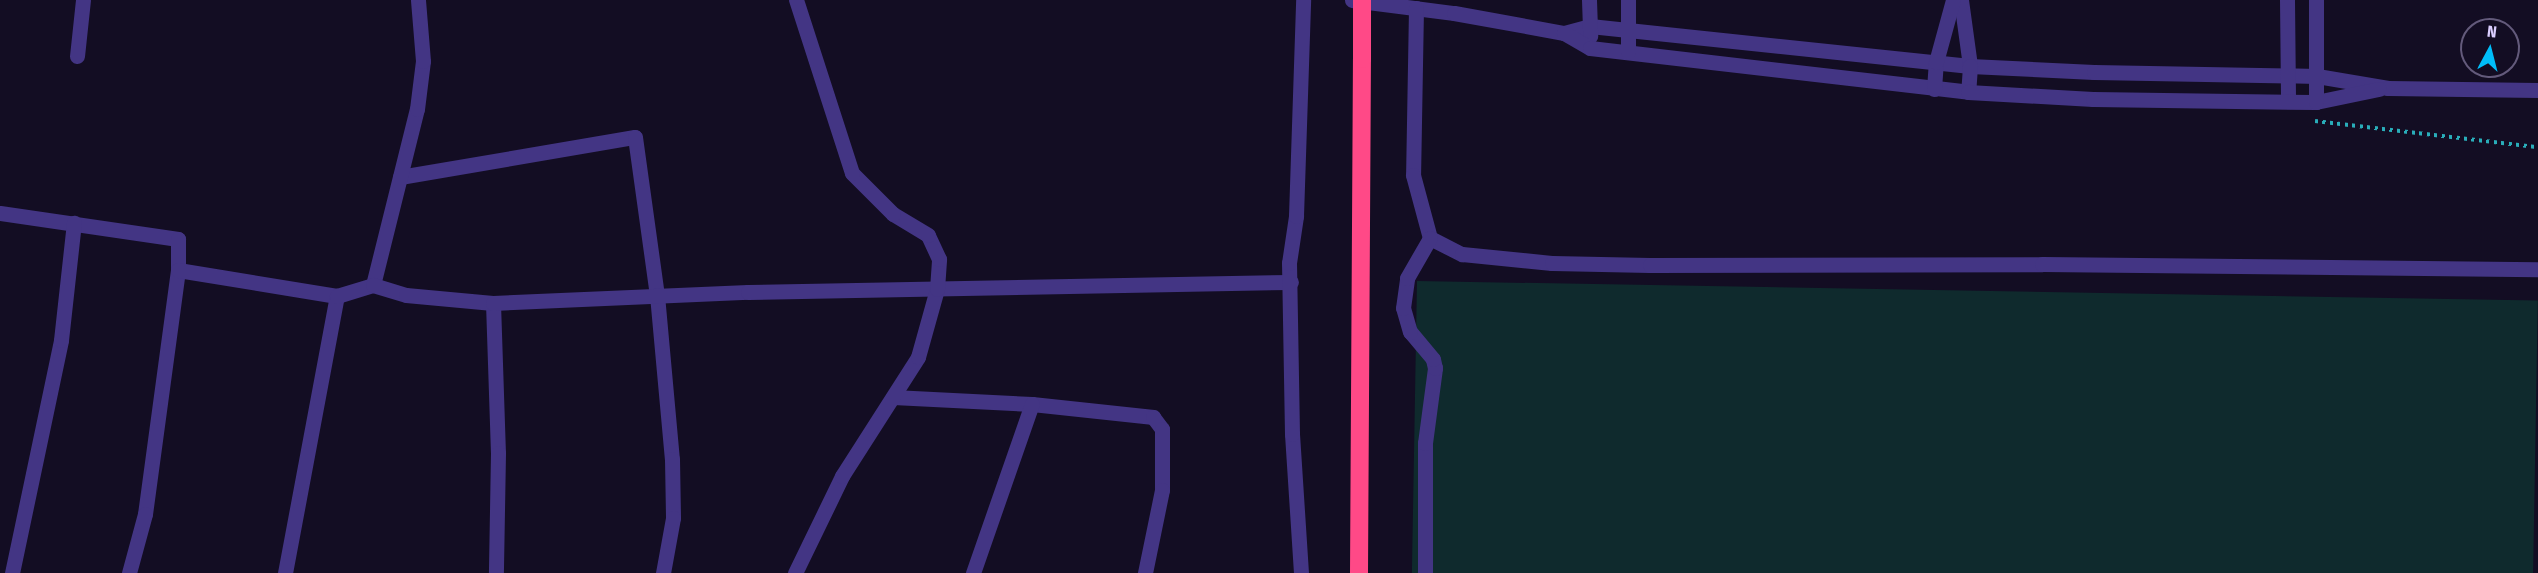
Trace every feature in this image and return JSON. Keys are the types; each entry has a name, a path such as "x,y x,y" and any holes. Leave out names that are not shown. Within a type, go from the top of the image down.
{"highway":[{"path":"1359,573 1362,0"}],"street":[{"path":"77,56 83,0"},
{"path":"374,285 417,109 423,61 418,0"},
{"path":"795,573 842,476 918,357 937,289 939,259 928,235 893,214 865,190 852,173 796,0"},
{"path":"1300,573 1292,434 1291,282 1303,0"},
{"path":"1352,0 1416,8 1564,33 1590,48 1968,92 2093,99 2316,102 2388,88"},
{"path":"1590,0 1590,48"},
{"path":"1628,0 1628,52"},
{"path":"1934,89 1936,62 1953,0"},
{"path":"1961,0 1970,66 1968,92"},
{"path":"2286,0 2288,101"},
{"path":"2316,0 2316,102"},
{"path":"1416,8 1413,175 1430,238 1407,278 1403,308 1410,332 1433,359 1435,368 1425,443 1425,573"},
{"path":"1564,33 1590,26 1628,29 1970,66 2094,72 2317,75 2388,88 2538,90"},
{"path":"2093,99 2094,72"},
{"path":"400,177 635,137 657,295 672,459 673,518 663,573"},
{"path":"0,213 178,239 178,270 145,514 129,573"},
{"path":"12,573 61,340 74,223"},
{"path":"1430,238 1462,254 1552,263 2538,269"},
{"path":"178,270 337,296 374,285 406,295 493,303 657,295 1291,282"},
{"path":"285,573 337,296"},
{"path":"493,303 498,453 496,573"},
{"path":"893,397 1032,404 1139,413 1153,417 1162,429 1162,490 1145,573"},
{"path":"973,573 1032,404"}],"path":[{"path":"2303,120 2538,147"}],"green space":[{"path":"1417,281 2538,301 2533,573 1412,573"}]}
